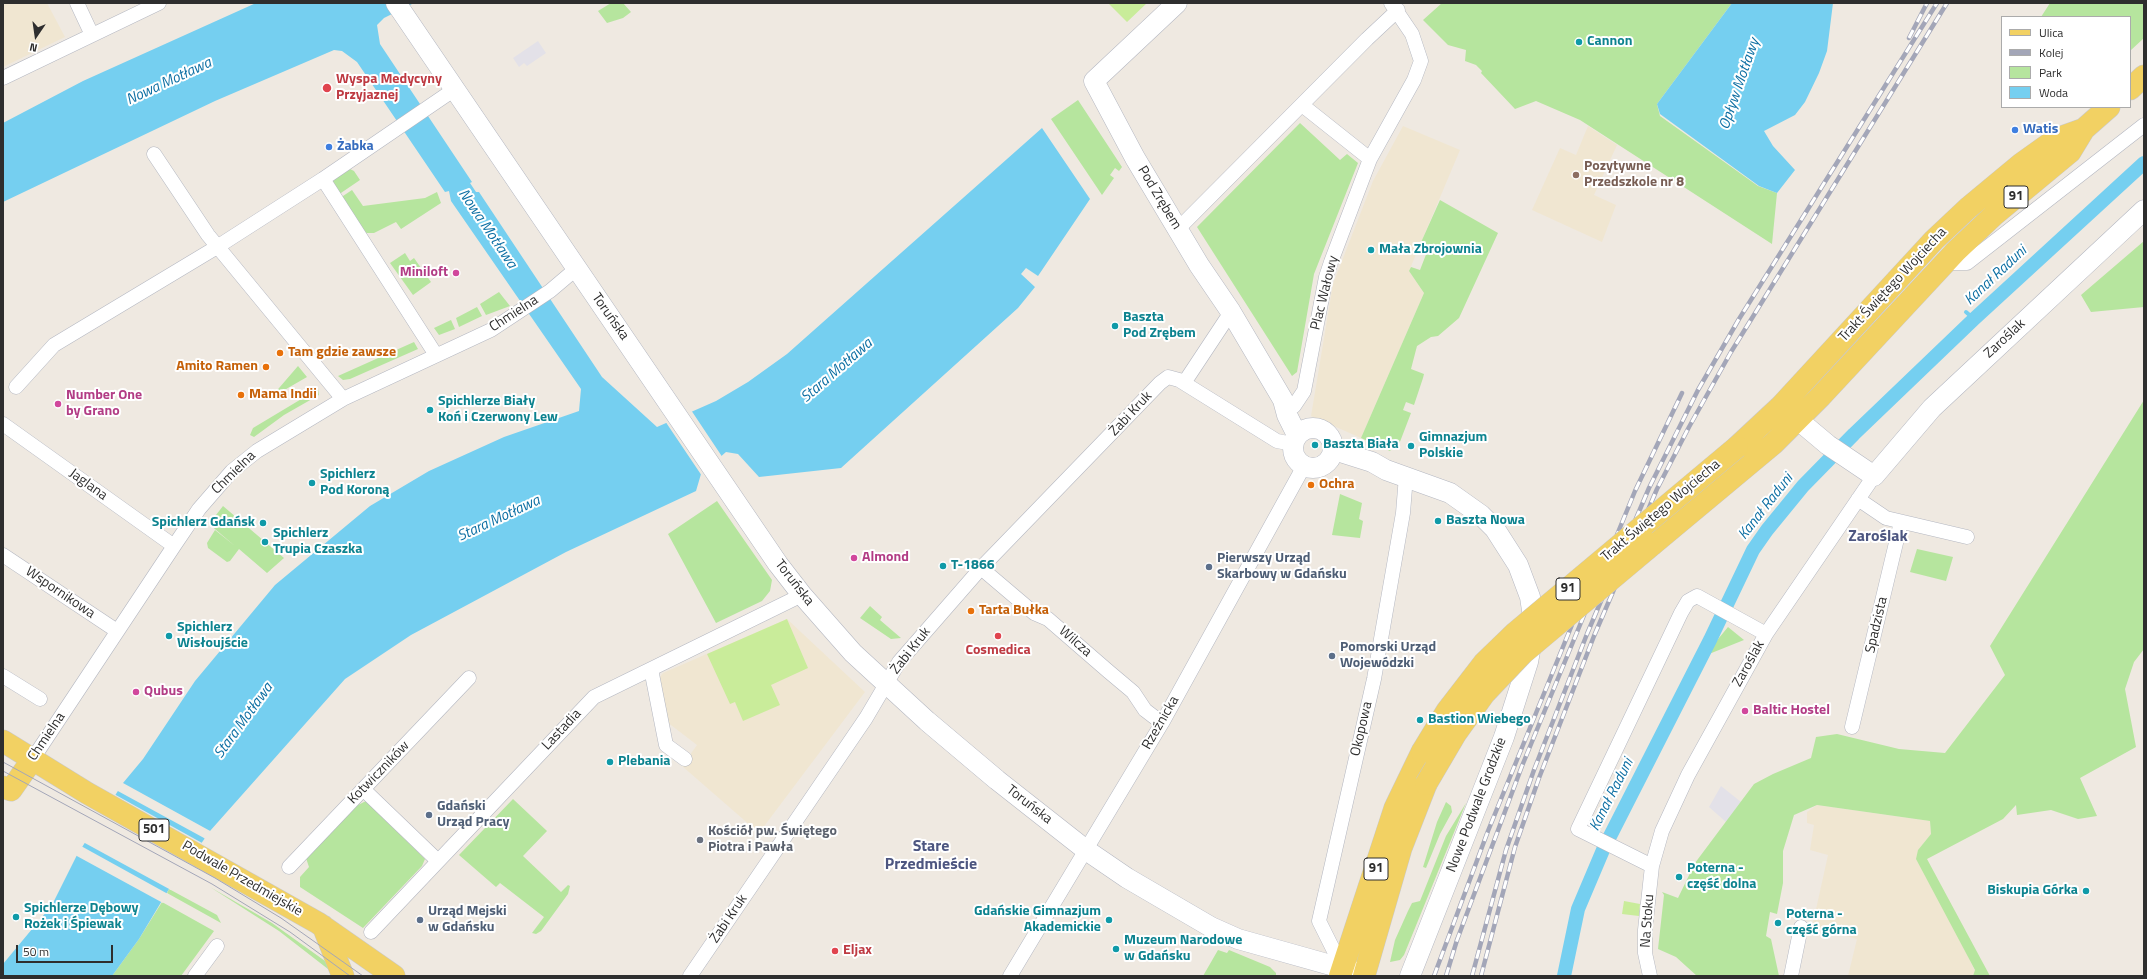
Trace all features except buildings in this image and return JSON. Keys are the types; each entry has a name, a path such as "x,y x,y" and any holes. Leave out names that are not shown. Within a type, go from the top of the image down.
{"main road":[{"path":"2131,87 2144,76"},
{"name":"Trakt Świętego Wojciecha","path":"1341,972 1395,808 1464,722 1484,694 1523,653 1773,444 1798,420 1945,263 1994,215 2070,152 2084,129 2108,108"},
{"name":"Trakt Świętego Wojciecha","path":"1366,975 1419,777 1447,711 1484,663 1515,633 1737,447 1781,406 1934,240 1968,208 2021,164 2056,139 2084,129"},
{"name":"Podwale Przedmiejskie","path":"3,741 87,793 221,867 323,926 394,976"},
{"name":"Chmielna","path":"6,792 32,760"},
{"path":"323,926 343,976"}],"street":[{"path":"77,3 92,35"},
{"path":"3,78 159,3"},
{"name":"Pod Zrębem","path":"1177,3 1094,81 1135,158 1288,403 1300,436"},
{"name":"Plac Wałowy","path":"1178,229 1367,39 1395,7 1412,34 1421,61 1414,80 1370,159 1326,277 1304,391 1288,403"},
{"name":"Toruńska","path":"402,11 576,269 674,409 766,546 802,595 850,649 886,684 971,759 1086,850 1127,878 1211,927 1238,938 1341,972 1366,975"},
{"path":"16,388 54,345 217,247 391,134 455,89"},
{"path":"1302,105 1370,159"},
{"name":"Trakt Świętego Wojciecha","path":"1945,263 1967,263 2144,125"},
{"path":"154,154 217,247 343,398"},
{"path":"322,179 436,355"},
{"name":"Zaroślak","path":"1652,866 1662,830 1685,781 1766,634 1874,476 1932,408 2144,210"},
{"name":"Chmielna","path":"32,760 199,509 232,471 257,451 343,398 479,336 550,291 576,269"},
{"path":"1231,312 1184,383 1277,441 1300,436 1316,427 1328,433 1334,444 1332,454 1327,463 1316,468 1304,466 1295,457 1300,436"},
{"name":"Żabi Kruk","path":"690,976 862,724 903,657 981,568 1160,383 1168,378 1184,383"},
{"path":"1781,406 1819,438 1874,476"},
{"name":"Jaglana","path":"3,424 174,546"},
{"name":"Nowe Podwale Grodzkie","path":"1332,454 1372,462 1386,470 1450,492 1481,515 1494,529 1518,565 1530,598 1533,617 1533,635 1528,662 1504,737 1410,976"},
{"name":"Rzeźnicka","path":"1010,976 1162,723 1304,466"},
{"name":"Okopowa","path":"1341,972 1319,921 1376,665 1403,513 1406,476"},
{"path":"1858,499 1886,518 1968,537"},
{"name":"Spadzista","path":"1852,727 1901,522"},
{"name":"Wspornikowa","path":"3,555 117,631"},
{"name":"Wilcza","path":"981,568 1034,613 1048,619 1133,692 1145,710 1162,723"},
{"name":"Lastadia","path":"371,932 594,697 802,595"},
{"path":"1652,866 1578,829 1681,613 1688,601 1697,596 1766,634"},
{"path":"651,669 666,745 685,759"},
{"path":"3,676 40,699"},
{"name":"Kotwiczników","path":"289,867 469,678"},
{"path":"363,789 438,861"},
{"name":"Na Stoku","path":"1650,976 1645,953 1645,930 1652,866"},
{"path":"1791,976 1801,926"},
{"path":"195,976 217,946"}],"shaded area":[{"path":"3,3 47,3 65,37 3,67"},
{"path":"538,41 546,53 527,66 524,63 519,67 513,58"},
{"path":"1403,126 1460,150 1409,271 1424,293 1361,438 1311,416 1333,284 1373,181"},
{"name":"Pozytywne Przedszkole nr 8","path":"1588,126 1617,145 1594,195 1616,205 1602,242 1532,210 1560,148 1576,155"},
{"path":"787,619 865,692 759,833 682,766 697,745 667,722 660,677 663,673"},
{"path":"1721,786 1741,802 1726,822 1709,807"},
{"path":"1817,805 1930,821 1931,834 1918,850 1975,971 1973,976 1848,976 1857,939 1818,928 1813,923 1828,855 1810,850 1814,825 1807,823 1807,812"}],"green space":[{"path":"611,3 623,3 631,12 623,18 607,23 598,11"},
{"path":"1108,3 1147,3 1127,22"},
{"path":"1442,3 1732,3 1657,104 1660,116 1758,186 1777,193 1772,244 1580,120 1536,101 1515,109 1481,73 1482,71 1476,65 1465,61 1466,50 1448,45 1423,20"},
{"path":"2050,3 2144,3 2144,38 2131,50 2131,16 2042,16"},
{"path":"1078,100 1122,167 1119,171 1115,168 1110,175 1114,178 1102,195 1051,119"},
{"path":"1300,123 1340,160 1347,154 1358,163 1314,274 1297,372 1292,376 1197,227"},
{"path":"350,169 354,171 360,180 338,195 331,181"},
{"path":"352,190 363,206 425,198 437,192 441,203 401,229 396,222 374,233 367,233 363,232 340,198"},
{"path":"1440,200 1498,233 1459,318 1438,336 1431,337 1417,346 1411,369 1424,374 1423,378 1414,405 1406,402 1403,410 1411,413 1398,447 1393,447 1390,451 1361,438 1424,293 1409,271 1411,267 1420,270 1427,252 1418,249"},
{"path":"2144,241 2144,307 2091,312 2081,295"},
{"path":"405,253 410,261 414,258 431,282 413,295 390,263"},
{"path":"499,292 510,306 486,315 480,304"},
{"path":"477,307 482,316 459,327 456,318"},
{"path":"451,320 455,329 439,335 434,328"},
{"path":"414,342 418,349 350,379 343,380 338,376"},
{"path":"298,366 307,377 274,396 273,395"},
{"path":"318,389 319,395 284,415 254,437 250,435 253,428"},
{"path":"2144,400 2144,649 2134,662 2125,689 2136,747 2080,778 2097,816 2078,819 2051,810 2017,815 2016,805 2003,819 1927,859 1990,976 1973,976 1975,970 1916,859 1918,850 1931,834 1930,821 1817,805 1794,815 1783,851 1783,883 1777,914 1770,912 1766,936 1771,939 1779,976 1697,976 1676,957 1658,949 1664,895 1662,892 1678,898 1695,863 1754,784 1773,774 1811,758 1816,737 1837,734 1899,749 1945,753 2005,675 1990,646"},
{"path":"1340,494 1362,503 1359,519 1363,521 1360,538 1332,535"},
{"path":"717,501 772,580 770,591 762,601 716,623 668,534"},
{"path":"223,506 284,558 267,573 239,549 230,561 227,562 208,548 207,543 215,530 235,546 209,524"},
{"path":"1917,549 1953,557 1946,581 1910,572"},
{"path":"870,606 882,617 880,620 901,638 891,639 860,618"},
{"path":"787,619 808,668 771,685 780,705 743,721 735,702 730,704 707,654"},
{"path":"1728,627 1744,640 1709,654 1714,644"},
{"path":"513,799 547,831 523,856 561,892 568,885 570,886 568,894 541,931 536,934 532,933 544,917 500,883 496,887 459,855"},
{"path":"366,801 425,859 422,866 363,928 300,887 300,877 309,867 306,858 354,807"},
{"path":"1446,802 1451,806 1452,812 1440,834 1426,868 1423,867 1437,822"},
{"path":"1466,803 1404,955 1400,960 1390,962 1395,940 1408,911 1412,903 1420,901 1446,836"},
{"path":"210,887 272,923 346,976 337,976 279,931"},
{"path":"169,889 217,915 221,923 167,893"},
{"path":"1624,901 1640,904 1639,916 1622,914"},
{"path":"162,902 214,931 181,976 112,976 139,939"},
{"path":"1218,950 1227,953 1229,950 1270,967 1276,973 1276,976 1203,976"}],"water":[{"path":"256,3 414,3 384,18 377,25 380,44 472,182 470,183 476,192 479,192 602,377 657,427 716,401 748,382 787,354 1042,128 1090,199 1038,276 1026,268 1021,274 1035,287 1018,308 841,468 759,477 738,454 726,452 701,474 696,491 566,552 411,635 345,679 210,831 169,889 139,939 112,976 3,976 3,964 52,905 77,855 123,783 143,759 195,681 275,585 370,506 429,471 504,437 579,411 581,389 451,201 449,191 445,192 357,62 342,51 334,50 215,101 3,202 3,123 83,81"},
{"name":"Opływ Motławy","path":"1732,3 1833,3 1827,51 1819,73 1805,102 1795,115 1764,131 1773,146 1795,170 1777,193 1759,186 1660,114 1657,104"}],"pier":[{"path":"691,410 723,458 702,476 665,421"},
{"path":"122,782 212,832 205,839 116,790"},
{"path":"114,794 202,843 171,890 83,842"},
{"path":"81,846 168,894 163,903 75,855"}],"waterway":[{"name":"Kanał Raduni","path":"1564,976 1578,909 1603,850 1710,640 1753,550 1767,530 1803,486 1854,434 1974,319 2144,163"},
{"path":"1966,312 1974,319"}],"tram line":[{"path":"3,762 215,878 281,918 363,976"},
{"path":"3,771 212,884 290,932 350,976"}],"railway":[{"path":"1909,38 1927,3"},
{"path":"1472,976 1506,850 1534,770 1587,634 1649,488 1698,390 1739,319 1937,3"},
{"path":"1481,976 1515,847 1539,778 1594,636 1657,489 1689,427 1731,352 1947,3"},
{"path":"1446,976 1457,940 1522,766 1635,491 1682,393"},
{"path":"1434,976 1488,831 1600,556"}],"place":[{"name":"Cannon","path":"1579,42"},
{"name":"Wyspa Medycyny Przyjaznej","path":"327,88"},
{"name":"Watis","path":"2015,130"},
{"name":"Żabka","path":"329,147"},
{"name":"Pozytywne Przedszkole nr 8","path":"1576,175"},
{"name":"Mała Zbrojownia","path":"1371,250"},
{"name":"Miniloft","path":"456,273"},
{"name":"Baszta Pod Zrębem","path":"1115,326"},
{"name":"Tam gdzie zawsze","path":"280,353"},
{"name":"Amito Ramen","path":"266,367"},
{"name":"Mama Indii","path":"241,395"},
{"name":"Number One by Grano","path":"58,404"},
{"name":"Spichlerze Biały Koń i Czerwony Lew","path":"430,410"},
{"name":"Baszta Biała","path":"1315,445"},
{"name":"Gimnazjum Polskie","path":"1411,446"},
{"name":"Spichlerz Pod Koroną","path":"312,483"},
{"name":"Ochra","path":"1311,485"},
{"name":"Baszta Nowa","path":"1438,521"},
{"name":"Spichlerz Gdańsk","path":"263,523"},
{"name":"Spichlerz Trupia Czaszka","path":"265,542"},
{"name":"Almond","path":"854,558"},
{"name":"T-1866","path":"943,566"},
{"name":"Pierwszy Urząd Skarbowy w Gdańsku","path":"1209,567"},
{"name":"Tarta Bułka","path":"971,611"},
{"name":"Spichlerz Wisłoujście","path":"169,636"},
{"name":"Cosmedica","path":"998,636"},
{"name":"Pomorski Urząd Wojewódzki","path":"1332,656"},
{"name":"Qubus","path":"136,692"},
{"name":"Baltic Hostel","path":"1745,711"},
{"name":"Bastion Wiebego","path":"1420,720"},
{"name":"Plebania","path":"610,762"},
{"name":"Gdański Urząd Pracy","path":"429,815"},
{"name":"Kościół pw. Świętego Piotra i Pawła","path":"700,840"},
{"name":"Poterna - część dolna","path":"1679,877"},
{"name":"Biskupia Górka","path":"2086,891"},
{"name":"Spichlerze Dębowy Rożek i Śpiewak","path":"16,917"},
{"name":"Urząd Mejski w Gdańsku","path":"420,920"},
{"name":"Gdańskie Gimnazjum Akademickie","path":"1109,920"},
{"name":"Poterna - część górna","path":"1778,923"},
{"name":"Muzeum Narodowe w Gdańsku","path":"1116,949"},
{"name":"Eljax","path":"835,951"}],"district":[{"name":"Zaroślak","path":"1878,537"},
{"name":"Stare Przedmieście","path":"931,856"}],"water label":[{"name":"Nowa Motława","path":"169,82"},
{"name":"Nowa Motława","path":"487,229"},
{"name":"Stara Motława","path":"837,371"},
{"name":"Stara Motława","path":"499,519"},
{"name":"Stara Motława","path":"244,721"}]}
